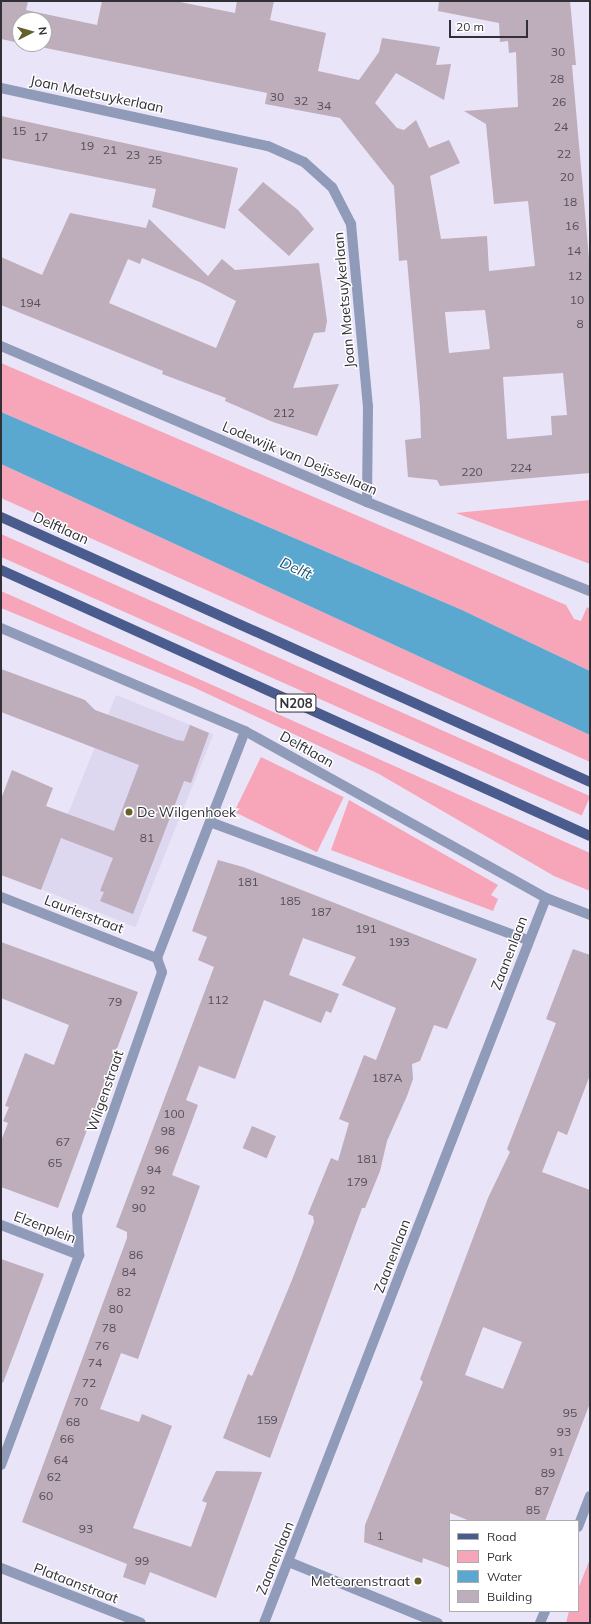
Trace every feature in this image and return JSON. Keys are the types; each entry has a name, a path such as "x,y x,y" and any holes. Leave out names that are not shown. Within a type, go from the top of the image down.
{"main road":[{"name":"Delftlaan","path":"1,516 590,782"},
{"name":"N208","path":"1,570 590,836"}],"street":[{"name":"Joan Maetsuykerlaan","path":"1,88 268,146 304,162 332,187 351,224 368,406 367,502"},
{"name":"Lodewijk van Deijssellaan","path":"1,346 367,502 590,591"},
{"name":"Delftlaan","path":"1,628 245,731 546,898 590,915"},
{"path":"157,958 245,731"},
{"path":"210,822 528,940"},
{"name":"Laurierstraat","path":"1,897 157,958"},
{"name":"Zaanenlaan","path":"264,1623 290,1562 528,940 546,898"},
{"name":"Wilgenstraat","path":"1,1465 79,1255 77,1215 162,972 157,958"},
{"name":"Elzenplein","path":"1,1225 79,1255"},
{"path":"579,1524 590,1496"},
{"path":"290,1562 438,1623"},
{"name":"Plataanstraat","path":"1,1568 141,1623"},
{"path":"540,1623 545,1612"}],"shaded area":[{"name":"De Wilgenhoek","path":"116,695 213,734 135,927 38,888"}],"green space":[{"path":"1,363 566,605 574,619 581,621 587,607 590,609 590,671 462,610 1,412"},
{"path":"1,464 590,735 590,762 1,498"},
{"path":"590,500 590,564 456,513"},
{"path":"1,534 590,796 582,816 1,557"},
{"path":"1,591 590,853 590,891 554,876 379,774 193,687 1,608"},
{"path":"261,757 344,797 317,852 234,812"},
{"path":"349,800 498,885 491,895 498,899 493,911 331,850"},
{"path":"590,1559 590,1623 566,1623 569,1612 579,1612 579,1586"}],"water":[{"name":"Delft","path":"1,412 462,610 590,671 590,735 1,464"}],"building":[{"path":"1,1 28,1 26,10 35,12 12,12 12,41 1,39"},
{"path":"102,1 175,1 235,13 237,1 274,1 270,20 326,33 318,71 359,80 379,52 382,38 440,47 436,65 451,64 444,100 396,73 375,103 397,128 404,130 416,120 429,148 449,140 460,163 430,176 441,239 487,236 489,271 535,266 528,201 494,204 486,124 464,111 518,107 516,52 509,53 508,41 500,42 499,23 438,11 439,1 570,1 576,65 572,65 590,270 590,473 440,486 437,480 408,477 405,440 421,438 420,407 407,260 399,261 394,186 340,118 265,104 267,93 52,49 52,15 97,25","holes":["485,310 490,349 449,353 445,312","563,373 567,415 551,416 552,435 507,439 503,377"]},
{"path":"1,116 238,168 225,229 152,207 156,189 1,158"},
{"path":"263,182 298,210 314,229 289,256 238,210"},
{"path":"70,213 146,228 149,219 208,276 222,259 235,270 319,263 327,321 325,332 314,333 293,388 339,384 317,436 273,422 225,401 226,398 162,374 163,371 1,305 1,257 42,275","holes":["142,258 202,283 236,301 216,348 109,303 128,259 140,264"]},
{"path":"1,669 85,700 95,710 177,740 184,741 190,725 209,733 191,783 184,781 133,914 100,901 104,892 100,891 113,858 61,838 41,890 1,875 1,799 12,770 53,788 46,806 114,831 139,765 1,712"},
{"path":"218,860 243,867 477,959 447,1029 434,1025 420,1061 412,1064 413,1079 387,1141 380,1171 365,1208 362,1208 270,1458 223,1438 248,1374 252,1376 292,1280 314,1222 313,1216 308,1214 331,1158 338,1161 349,1123 339,1119 364,1055 376,1060 396,1008 342,985 356,957 303,938 289,975 339,994 331,1013 326,1011 321,1023 264,1000 235,1079 199,1066 186,1100 198,1105 172,1175 200,1186 138,1359 121,1353 100,1409 139,1422 142,1414 172,1426 133,1528 191,1547 207,1503 202,1501 216,1471 262,1472 216,1598 150,1572 145,1585 123,1577 127,1564 22,1522 127,1238 127,1232 116,1227 214,967 198,960 207,937 192,931"},
{"path":"1,942 138,992 58,1208 1,1187 1,1141 8,1123 3,1121 9,1107 5,1106 25,1053 54,1065 69,1025 1,998"},
{"path":"573,949 590,955 590,1075 567,1135 558,1131 542,1172 590,1190 590,1403 545,1520 468,1520 450,1513 449,1568 423,1558 422,1563 364,1542 365,1525 423,1382 420,1379 488,1198 510,1152 507,1149 556,1023 546,1019","holes":["483,1327 522,1342 503,1389 465,1375"]},
{"path":"252,1126 276,1136 267,1158 243,1148"},
{"path":"1,1259 44,1274 3,1383 1,1382"}],"place":[{"name":"De Wilgenhoek","path":"129,812"},
{"name":"Meteorenstraat","path":"418,1581"}]}
